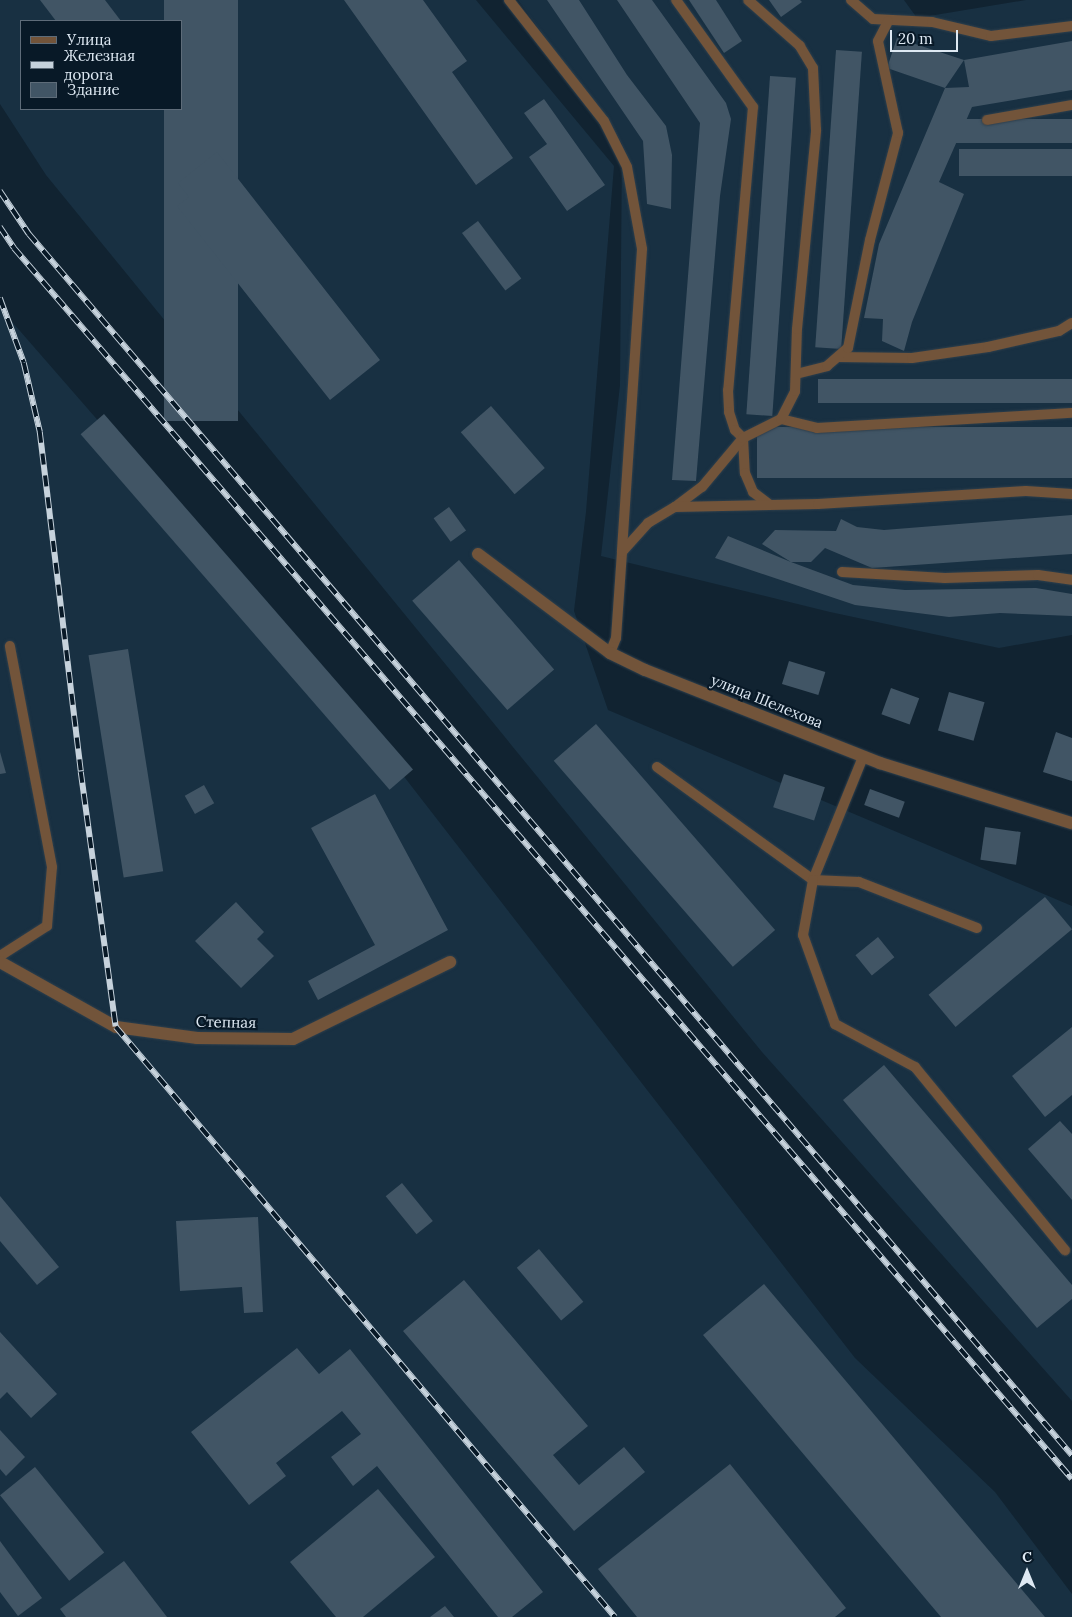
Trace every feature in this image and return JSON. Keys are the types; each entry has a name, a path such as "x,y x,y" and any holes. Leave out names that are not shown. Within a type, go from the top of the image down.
{"street":[{"name":"улица Шелехова","path":"478,554 610,653 645,670 863,757 1072,823"},
{"name":"Степная","path":"0,962 116,1027 197,1038 293,1039 450,962"}],"lane":[{"path":"510,0 604,121 627,167 642,249 616,638 610,653"},
{"path":"676,0 753,107 728,390 729,412 735,430 743,438 745,473 753,492 770,505"},
{"path":"622,552 648,523 675,507 702,487 743,438 781,419 796,391 816,130 813,68 800,46 748,0"},
{"path":"851,0 874,19 932,22 990,36 1072,26"},
{"path":"796,374 827,366 848,348 870,240 898,133 878,41 888,20"},
{"path":"987,120 1072,105"},
{"path":"838,357 912,358 988,348 1060,331 1072,323"},
{"path":"781,419 817,428 1072,413"},
{"path":"675,507 770,505 1026,491 1072,494"},
{"path":"842,572 945,578 1038,575 1072,580"},
{"path":"0,956 47,926 52,867 10,646"},
{"path":"863,757 813,880 803,935 835,1024 916,1066 1065,1250"},
{"path":"657,767 813,880 859,882 977,928"}],"shaded area":[{"path":"0,0 476,0 614,166 586,512 574,611 608,710 1072,906 1072,1401 762,1052 46,175 0,104"},
{"path":"518,0 904,0 917,18 1026,0 1072,0 1072,635 999,648 830,612 601,556 620,385 622,144"},
{"path":"0,308 371,734 855,1358 995,1492 1072,1594 1072,1617 0,1617"}],"building":[{"path":"40,0 105,0 120,20 55,20"},
{"path":"164,0 238,0 238,421 164,421 164,110 182,110 182,20 164,20"},
{"path":"344,0 423,0 467,61 452,72 513,158 476,185"},
{"path":"547,0 579,0 627,75 666,126 672,155 671,209 647,204 643,141"},
{"path":"617,0 652,0 726,103 731,119 720,196 696,481 672,480 700,123"},
{"path":"689,0 716,0 742,41 724,53"},
{"path":"769,0 800,0 802,2 781,17"},
{"path":"897,38 964,60 945,88 887,68"},
{"path":"1072,41 1072,90 972,107 939,182 964,194 912,322 904,351 882,341 883,319 864,318 879,244 945,88 969,87 964,60"},
{"path":"836,50 862,52 841,349 815,347"},
{"path":"770,76 796,78 772,416 746,414"},
{"path":"544,99 605,185 567,211 529,157 547,144 524,113"},
{"path":"956,119 1072,119 1072,143 956,143"},
{"path":"959,149 1072,149 1072,176 959,176"},
{"path":"217,152 380,360 330,400 177,206 189,197 178,183"},
{"path":"478,221 521,279 505,291 462,233"},
{"path":"818,379 1072,379 1072,403 818,403"},
{"path":"491,406 545,468 515,494 461,432"},
{"path":"104,414 413,769 390,790 81,434"},
{"path":"757,427 1072,427 1072,478 757,478"},
{"path":"449,507 466,530 451,542 434,518"},
{"path":"1072,515 1072,554 872,568 825,548 811,562 791,562 762,544 775,530 836,531 841,519 857,527 884,530"},
{"path":"728,536 853,585 905,590 1036,588 1072,594 1072,616 1000,613 949,617 855,605 715,558"},
{"path":"459,560 554,669 507,710 412,601"},
{"path":"128,649 163,871 124,877 88,655"},
{"path":"789,661 825,672 818,695 782,684"},
{"path":"891,688 919,698 910,725 881,714"},
{"path":"949,692 985,702 974,741 938,730"},
{"path":"596,724 775,930 733,967 554,761"},
{"path":"1056,732 1072,738 1072,781 1043,772"},
{"path":"0,752 6,773 0,774"},
{"path":"784,774 825,787 814,821 773,807"},
{"path":"204,785 214,803 195,814 185,796"},
{"path":"870,789 905,802 899,818 864,805"},
{"path":"375,794 448,930 318,1000 308,981 375,945 311,828"},
{"path":"985,827 1021,832 1016,865 980,860"},
{"path":"1045,897 1072,929 956,1027 929,995"},
{"path":"236,902 264,932 257,939 274,956 241,988 195,941"},
{"path":"878,937 894,957 872,975 855,955"},
{"path":"1072,1027 1072,1095 1045,1117 1012,1076"},
{"path":"884,1065 1072,1285 1072,1299 1037,1328 843,1100"},
{"path":"1060,1121 1072,1134 1072,1200 1028,1149"},
{"path":"402,1183 433,1221 417,1234 386,1196"},
{"path":"0,1196 59,1267 37,1285 0,1241"},
{"path":"258,1217 263,1312 244,1313 242,1287 180,1291 176,1221"},
{"path":"539,1249 583,1302 561,1320 517,1268"},
{"path":"464,1280 588,1426 553,1455 579,1485 624,1447 645,1472 574,1531 403,1331"},
{"path":"764,1284 1045,1617 941,1617 703,1335"},
{"path":"0,1332 57,1394 31,1418 7,1392 0,1399"},
{"path":"297,1348 319,1374 350,1349 543,1592 512,1617 498,1617 377,1466 353,1486 331,1457 361,1434 342,1411 276,1463 286,1476 249,1505 191,1432"},
{"path":"0,1430 25,1457 6,1476 0,1469"},
{"path":"730,1464 846,1608 835,1617 637,1617 598,1569"},
{"path":"35,1467 104,1552 69,1581 0,1495"},
{"path":"378,1489 435,1557 363,1617 336,1617 290,1562"},
{"path":"0,1541 42,1598 18,1616 0,1592"},
{"path":"124,1561 167,1617 66,1617 60,1609"},
{"path":"445,1606 454,1617 430,1617"}],"railway":[{"path":"0,191 29,234 1072,1455"},
{"path":"0,227 14,248 1072,1479"},
{"path":"0,298 24,363 40,432 81,772 116,1027 615,1617"}]}
